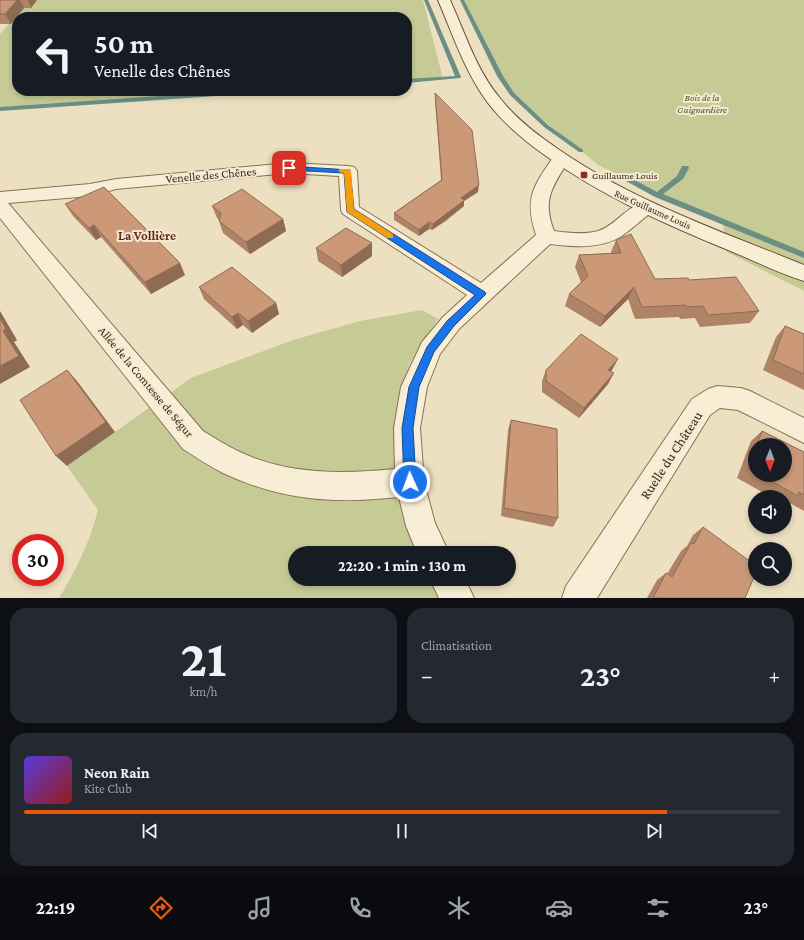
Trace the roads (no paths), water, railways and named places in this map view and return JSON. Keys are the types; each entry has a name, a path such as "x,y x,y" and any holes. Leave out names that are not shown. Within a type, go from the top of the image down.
{"street":[{"name":"Rue Guillaume Louis","path":"444,0 478,75 493,100 525,133 560,160 645,208 804,272"},
{"path":"546,237 541,222 538,201 541,192 560,160"},
{"name":"Venelle des Chênes","path":"0,198 90,190 116,184 289,168 348,171 350,210 482,294"},
{"name":"Allée de la Comtesse de Ségur","path":"0,205 193,440 232,463 276,479 319,486 360,487 410,482"},
{"path":"430,546 421,526 410,482 407,428 414,387 430,350 451,323 546,237 588,240 602,237 613,232 645,208"},
{"name":"Ruelle du Château","path":"578,598 701,407 717,397 741,399 804,431"},
{"path":"450,586 458,598"}],"waterway":[{"path":"412,81 458,77 426,0"},
{"path":"462,0 500,76 512,94 546,126 581,151"},
{"path":"0,109 187,96"},
{"path":"658,195 680,177 685,168"},
{"path":"630,181 658,195"},
{"path":"658,195 804,255"}],"place":[{"name":"Guillaume Louis","path":"584,175"}],"district":[{"name":"La Vollière","path":"147,235"}],"park label":[{"name":"Bois de la Guignardière","path":"702,102"}]}
